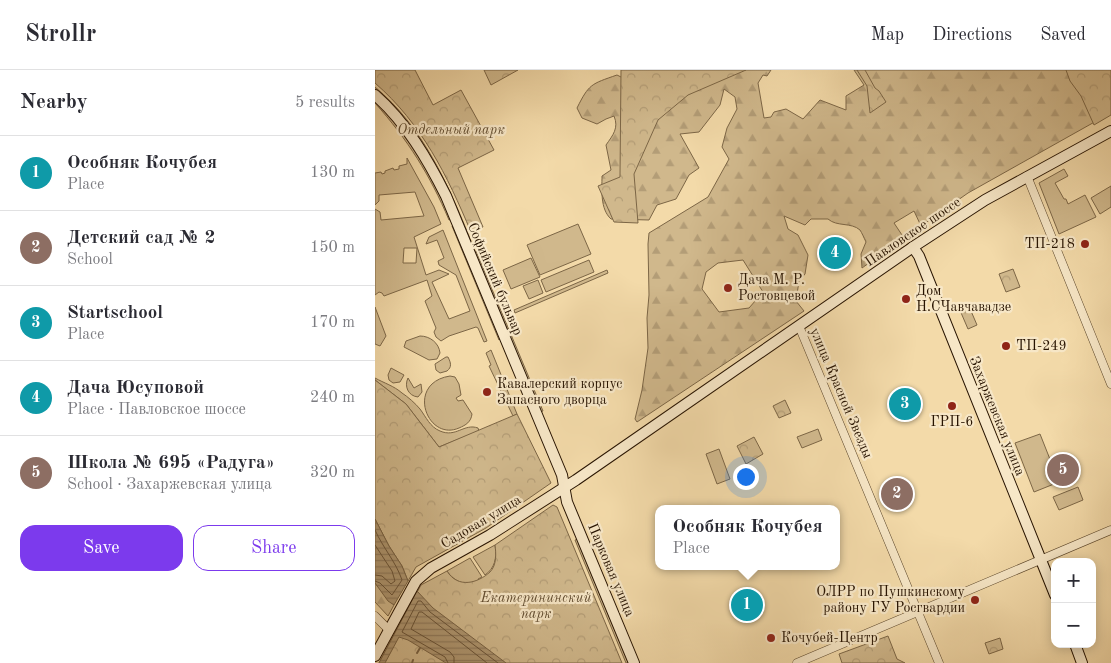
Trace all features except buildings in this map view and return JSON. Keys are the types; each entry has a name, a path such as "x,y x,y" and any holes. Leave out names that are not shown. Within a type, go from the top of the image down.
{"main road":[{"name":"Софийский бульвар","path":"375,95 415,141 439,182 563,475 565,487"},
{"name":"Павловское шоссе","path":"565,487 913,247 985,200 1111,130"},
{"name":"Захаржевская улица","path":"913,247 919,256 1051,585"},
{"name":"Садовая улица","path":"389,630 420,576 490,535 565,487"},
{"name":"Парковая улица","path":"565,487 567,502 634,663"},
{"path":"375,656 389,630"},
{"path":"1076,648 1082,663"}],"street":[{"path":"1027,176 1111,384"},
{"name":"улица Красной Звезды","path":"799,326 939,663"},
{"path":"797,663 1111,530"},
{"path":"375,616 389,630"}],"green space":[{"name":"Отдельный парк","path":"375,70 415,70 433,105 461,90 494,150 458,168 483,227 471,232 432,152 420,133 392,99 375,83"},
{"name":"Отдельный парк","path":"484,70 518,70 491,85"},
{"path":"621,70 746,70 688,95 658,120 634,174 638,223 614,222 598,186 620,177"},
{"path":"699,70 771,70 767,76 763,75 758,83 764,118 771,117 774,112 786,109 803,119 820,100 846,110 846,96 864,85 854,70 1082,70 1107,115 968,193 921,226 914,211 894,223 904,238 862,268 861,254 866,242 860,230 828,219 811,219 805,225 784,216 788,229 798,235 808,255 805,274 799,281 796,301 804,311 637,422 635,419 642,390 648,348 649,233 708,197 729,159 722,147 727,128 737,109 735,97 724,89 720,105 699,132 680,134 699,168 689,175 676,199 657,205 649,220 611,219 603,205 602,176 611,170 606,145 615,131 614,116 597,124 582,118 577,108 588,89 596,83 617,75 635,84","holes":["743,260 763,292 749,308 719,312 702,289 706,272 718,263"]},
{"path":"857,70 865,70 875,88 886,102 870,113 867,86"},
{"path":"1066,70 1111,70 1111,115 1094,125 1081,96 1070,81"},
{"path":"375,87 407,120 420,138 443,178 471,241 469,242 449,195 375,90"},
{"path":"375,99 399,127 422,159 452,219 449,220 417,158 375,103"},
{"path":"407,158 434,207 441,224 414,237 426,275 439,270 449,274 432,282 449,319 470,311 456,275 439,265 438,261 444,258 437,240 426,244 429,237 443,230 487,341 484,342 476,327 449,336 441,341 436,337 434,332 436,328 425,301 432,296 427,280 384,296 379,292 375,295 375,209 380,212 381,220 424,216 415,192 379,195 379,201 375,205 375,173 381,172 382,174 393,168 394,170 399,169 399,166 407,164","holes":["404,248 417,248 416,263 403,263"]},
{"path":"1064,169 1068,176 1055,183 1064,199 1066,199 1068,204 1085,195 1096,217 1059,234 1039,183"},
{"path":"1111,186 1111,207 1100,214 1091,198"},
{"path":"578,224 591,254 540,275 527,245"},
{"path":"454,225 501,337 499,340 452,226"},
{"path":"476,251 543,411 540,412 473,252"},
{"path":"531,258 540,277 511,289 503,270"},
{"path":"589,260 594,272 546,292 541,280"},
{"path":"1013,269 1020,287 1006,292 999,274"},
{"path":"607,270 608,273 515,313 514,310"},
{"path":"538,280 543,293 529,299 523,286"},
{"path":"968,304 977,325 968,329 959,308"},
{"path":"375,307 386,336 380,346 375,344"},
{"path":"420,336 427,337 436,343 440,353 437,359 429,360 404,347 406,341"},
{"path":"491,350 517,414 513,416 489,366 491,365 486,353"},
{"path":"448,357 450,363 449,369 440,373 436,370 435,364"},
{"path":"391,368 404,375 400,382 393,383 389,380 388,375"},
{"path":"450,376 455,377 459,384 461,395 456,398 458,401 463,400 472,414 471,419 466,424 459,428 448,430 438,427 430,420 426,410 425,399 428,389 436,381"},
{"path":"375,378 396,388 409,398 431,424 440,431 451,433 473,427 478,428 479,431 439,447 406,404 375,380"},
{"path":"408,378 414,388 421,384 422,392 418,397 409,393 406,384"},
{"path":"375,380 406,404 439,447 517,414 551,483 486,528 416,567 408,581 402,566 375,519"},
{"path":"785,400 791,413 779,418 773,406"},
{"path":"818,429 822,440 802,448 797,437"},
{"path":"1040,434 1059,482 1034,492 1015,443"},
{"path":"754,437 763,454 746,464 737,446"},
{"path":"719,449 730,479 717,484 706,454"},
{"path":"1078,487 1083,500 1059,510 1053,497"},
{"name":"Екатерининский парк","path":"553,505 557,507 622,663 379,663 421,585 447,571 452,577 462,582 474,581 485,576 494,566 495,545"},
{"path":"578,539 629,663 626,663 575,540"},
{"path":"495,545 495,562 485,575 473,557"},
{"path":"470,558 482,577 478,579 481,584 467,585 453,578 447,571"},
{"path":"375,583 394,605 388,616 375,602"},
{"path":"888,636 897,659 905,663 842,663 839,654"},
{"path":"1000,638 1003,649 989,654 985,643"}],"water":[{"path":"375,519 402,566 408,581 394,605 388,601 375,583"},
{"path":"417,591 433,608 506,663 446,663 408,640 399,637 385,663 379,663"}],"waterway":[{"path":"417,653 420,648"}],"place":[{"name":"ТП-218","path":"1085,244"},
{"name":"Дача Юсуповой","path":"835,253"},
{"name":"Дача М. Р. Ростовцевой","path":"728,288"},
{"name":"Дом Н.СЧавчавадзе","path":"906,299"},
{"name":"ТП-249","path":"1006,346"},
{"name":"Кавалерский корпус Запасного дворца","path":"487,392"},
{"name":"Startschool","path":"905,404"},
{"name":"ГРП-6","path":"952,406"},
{"name":"Школа № 695 «Радуга»","path":"1063,470"},
{"name":"Детский сад № 2","path":"897,494"},
{"name":"ОЛРР по Пушкинскому району ГУ Росгвардии","path":"975,600"},
{"name":"Особняк Кочубея","path":"747,605"},
{"name":"Кочубей-Центр","path":"771,638"}]}
